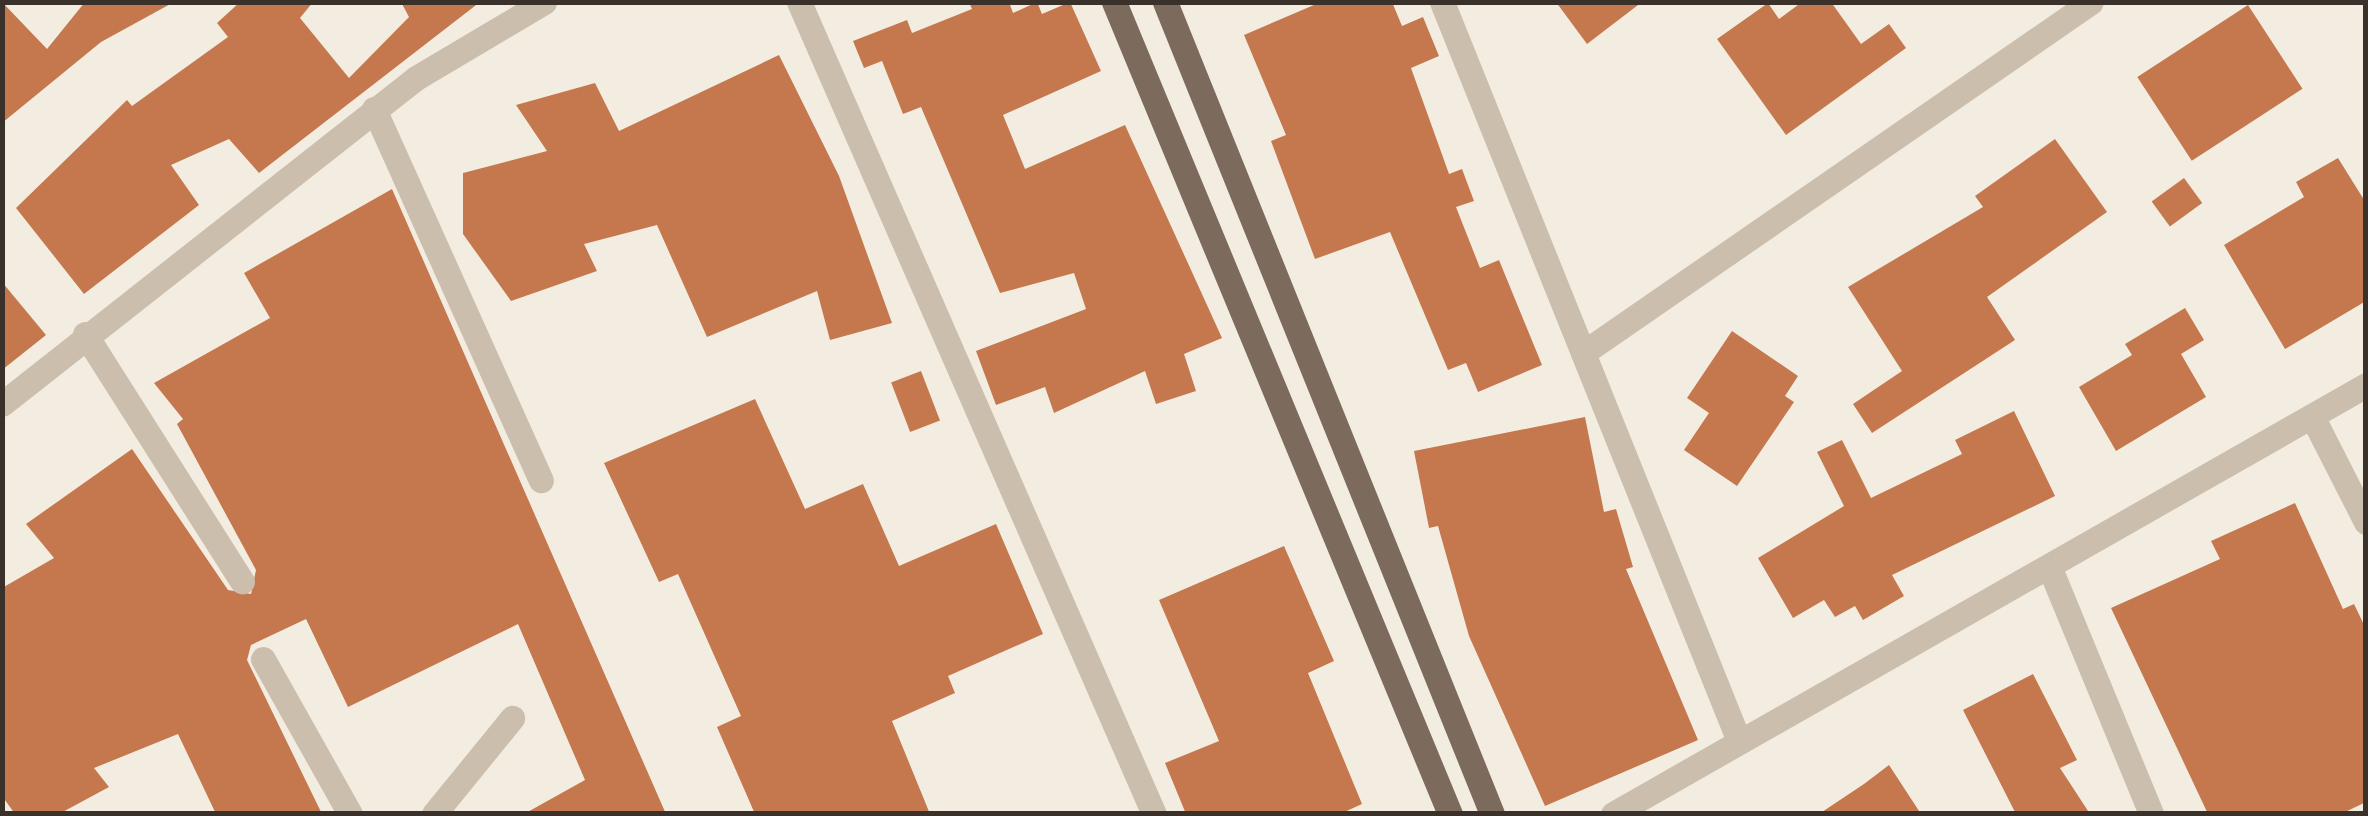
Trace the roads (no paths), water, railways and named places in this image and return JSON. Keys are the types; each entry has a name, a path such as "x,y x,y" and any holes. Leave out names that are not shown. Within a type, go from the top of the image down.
{"main road":[{"path":"1114,2 1450,814"},
{"path":"1170,4 1492,814"}],"street":[{"path":"2,404 374,109 544,2"},
{"path":"799,2 1154,814"},
{"path":"1442,2 1738,741"},
{"path":"1584,353 2091,2"},
{"path":"374,109 541,480"},
{"path":"86,334 242,581"},
{"path":"1613,814 2366,385"},
{"path":"2312,416 2366,522"},
{"path":"2048,566 2150,814"},
{"path":"263,659 350,814"},
{"path":"434,814 512,718"}]}
